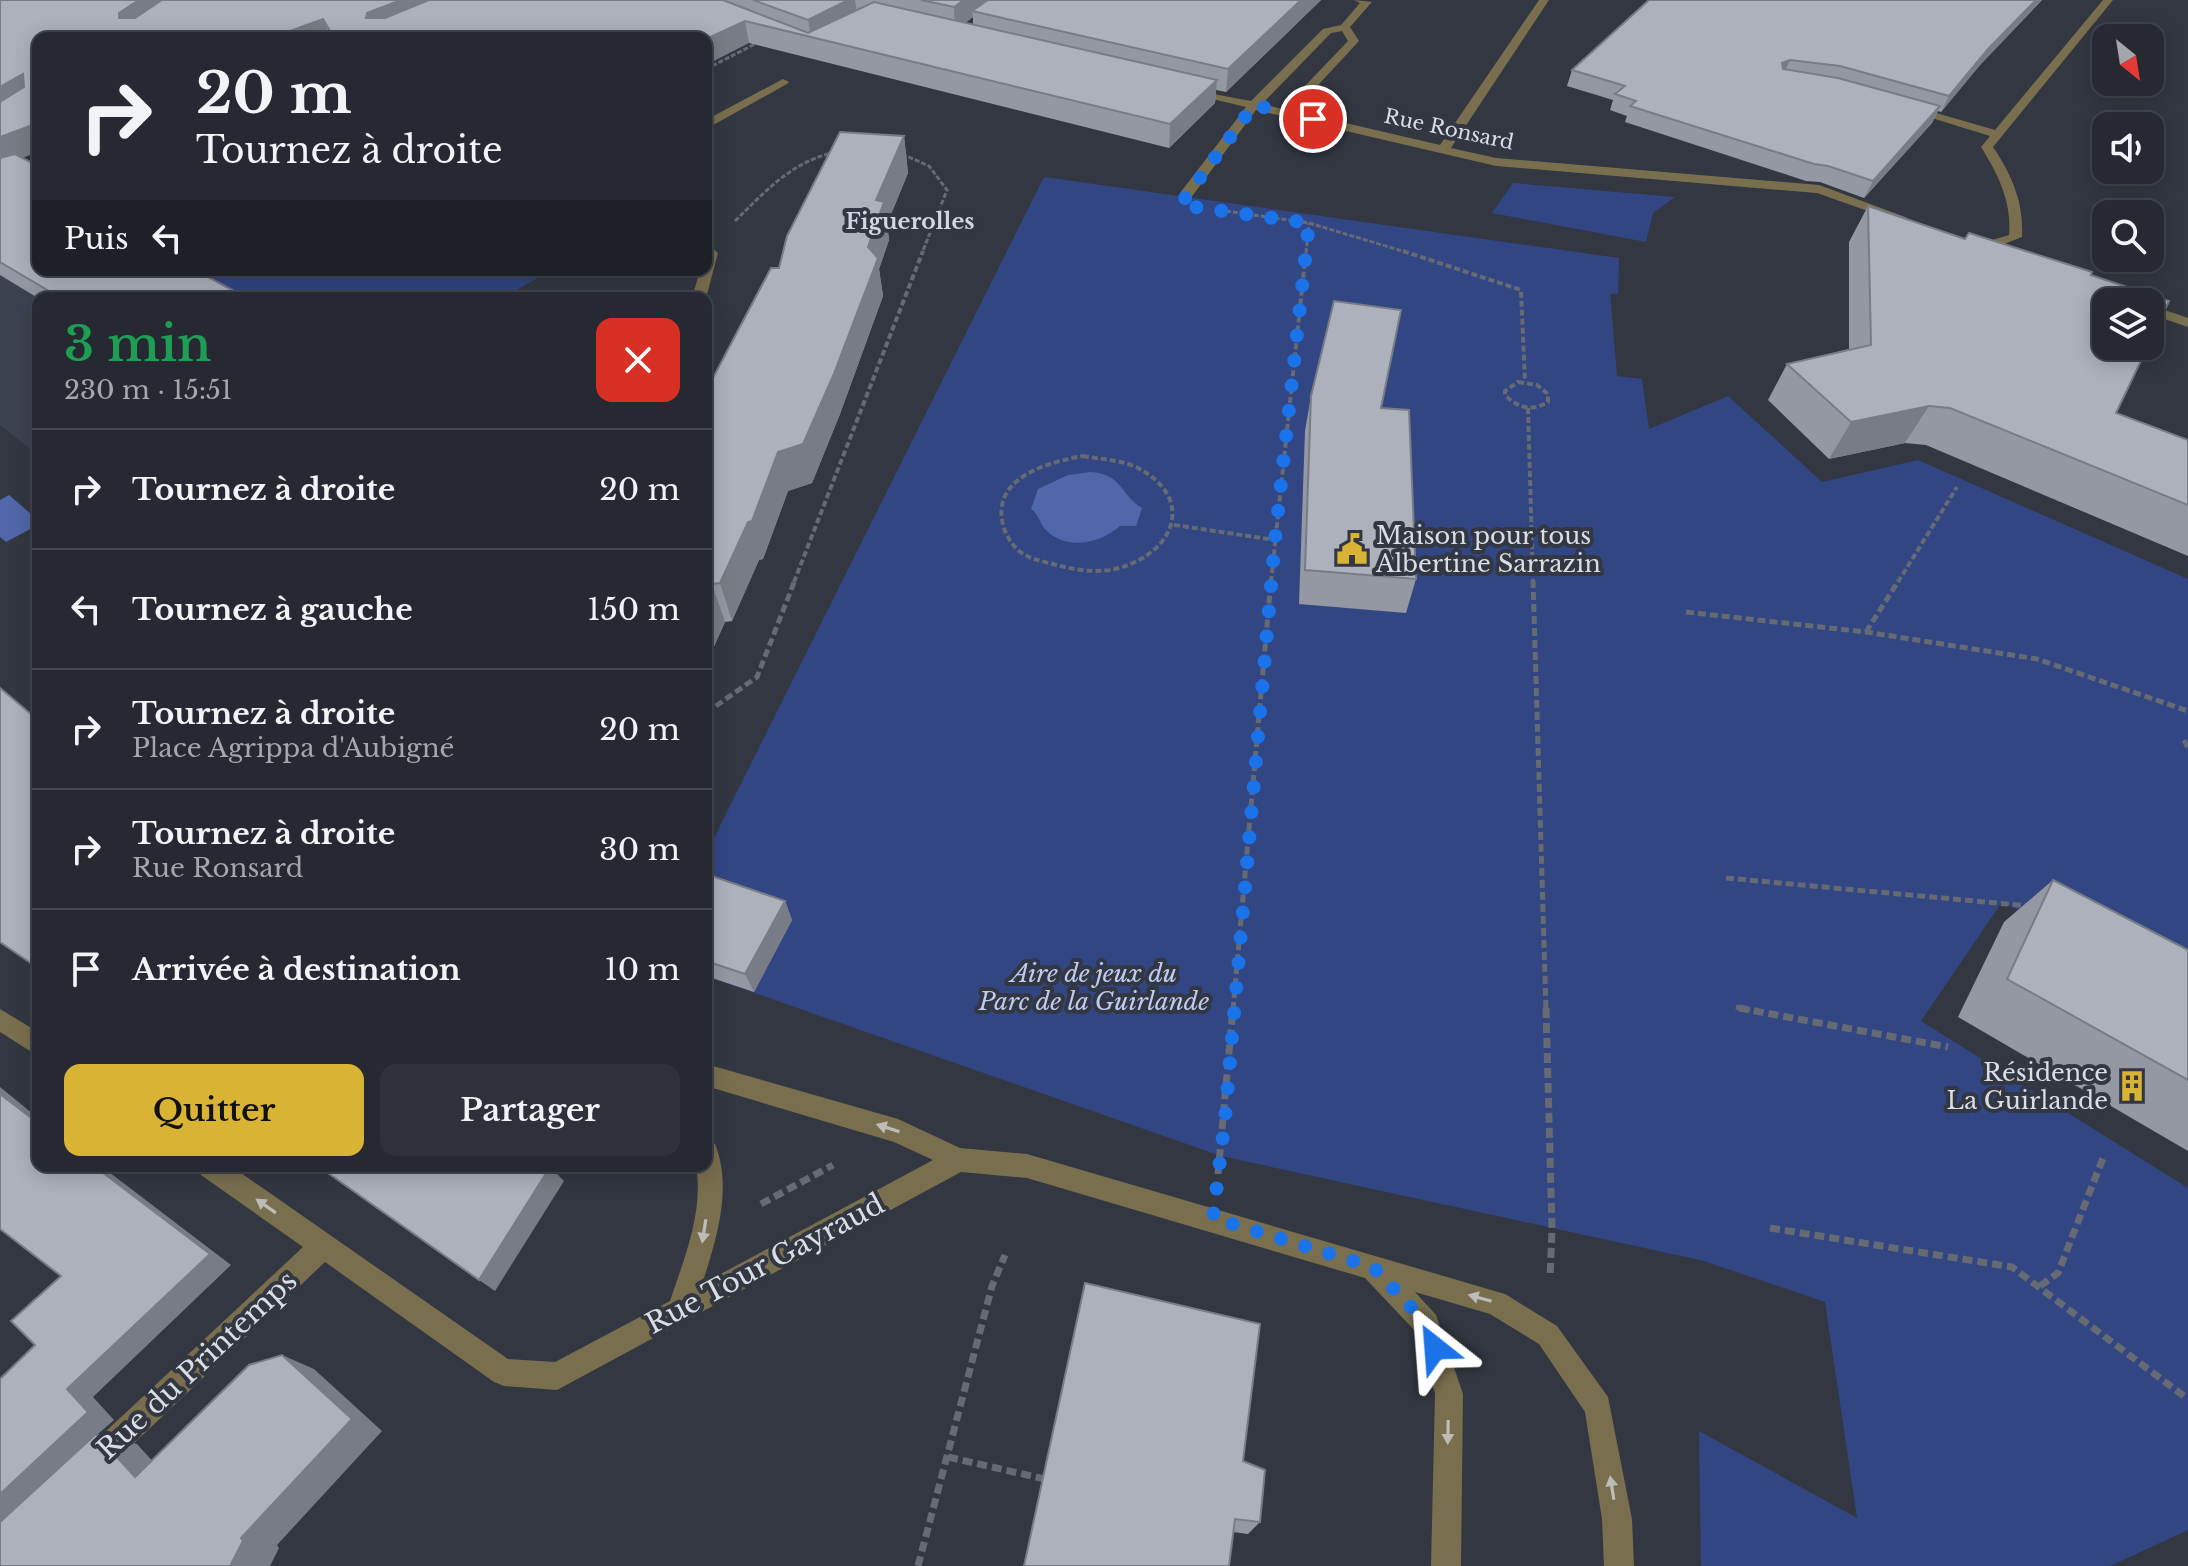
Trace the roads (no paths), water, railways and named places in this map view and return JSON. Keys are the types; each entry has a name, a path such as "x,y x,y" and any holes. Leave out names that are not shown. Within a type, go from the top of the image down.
{"street":[{"path":"1185,196 1254,105 1327,31 1345,27 1367,2 1359,0"},
{"path":"1443,150 1544,0"},
{"path":"1984,247 2015,237 2018,214 1998,163 1987,147 2108,0"},
{"path":"1286,113 1354,41 1345,27"},
{"path":"712,122 783,82"},
{"name":"Rue Ronsard","path":"1181,88 1496,162 1819,189 1909,221"},
{"path":"1904,108 1995,134"},
{"path":"1969,242 1999,253"},
{"path":"2164,314 2188,323"},
{"path":"0,1019 32,1041"},
{"path":"712,1077 898,1131 959,1160 1027,1166 1496,1303 1548,1335 1598,1407 1617,1519 1619,1566"},
{"name":"Rue Tour Gayraud","path":"218,1172 504,1372 557,1376 959,1160"},
{"path":"681,1308 705,1233 709,1172"},
{"name":"Rue du Printemps","path":"79,1476 323,1246"},
{"path":"1373,1267 1427,1324 1449,1394 1446,1566"}],"place":[{"name":"Maison pour tous Albertine Sarrazin","path":"1352,549"},
{"name":"Résidence La Guirlande","path":"2132,1086"}],"district":[{"name":"Figuerolles","path":"910,221"}],"park label":[{"name":"Aire de jeux du Parc de la Guirlande","path":"1094,987"}]}
